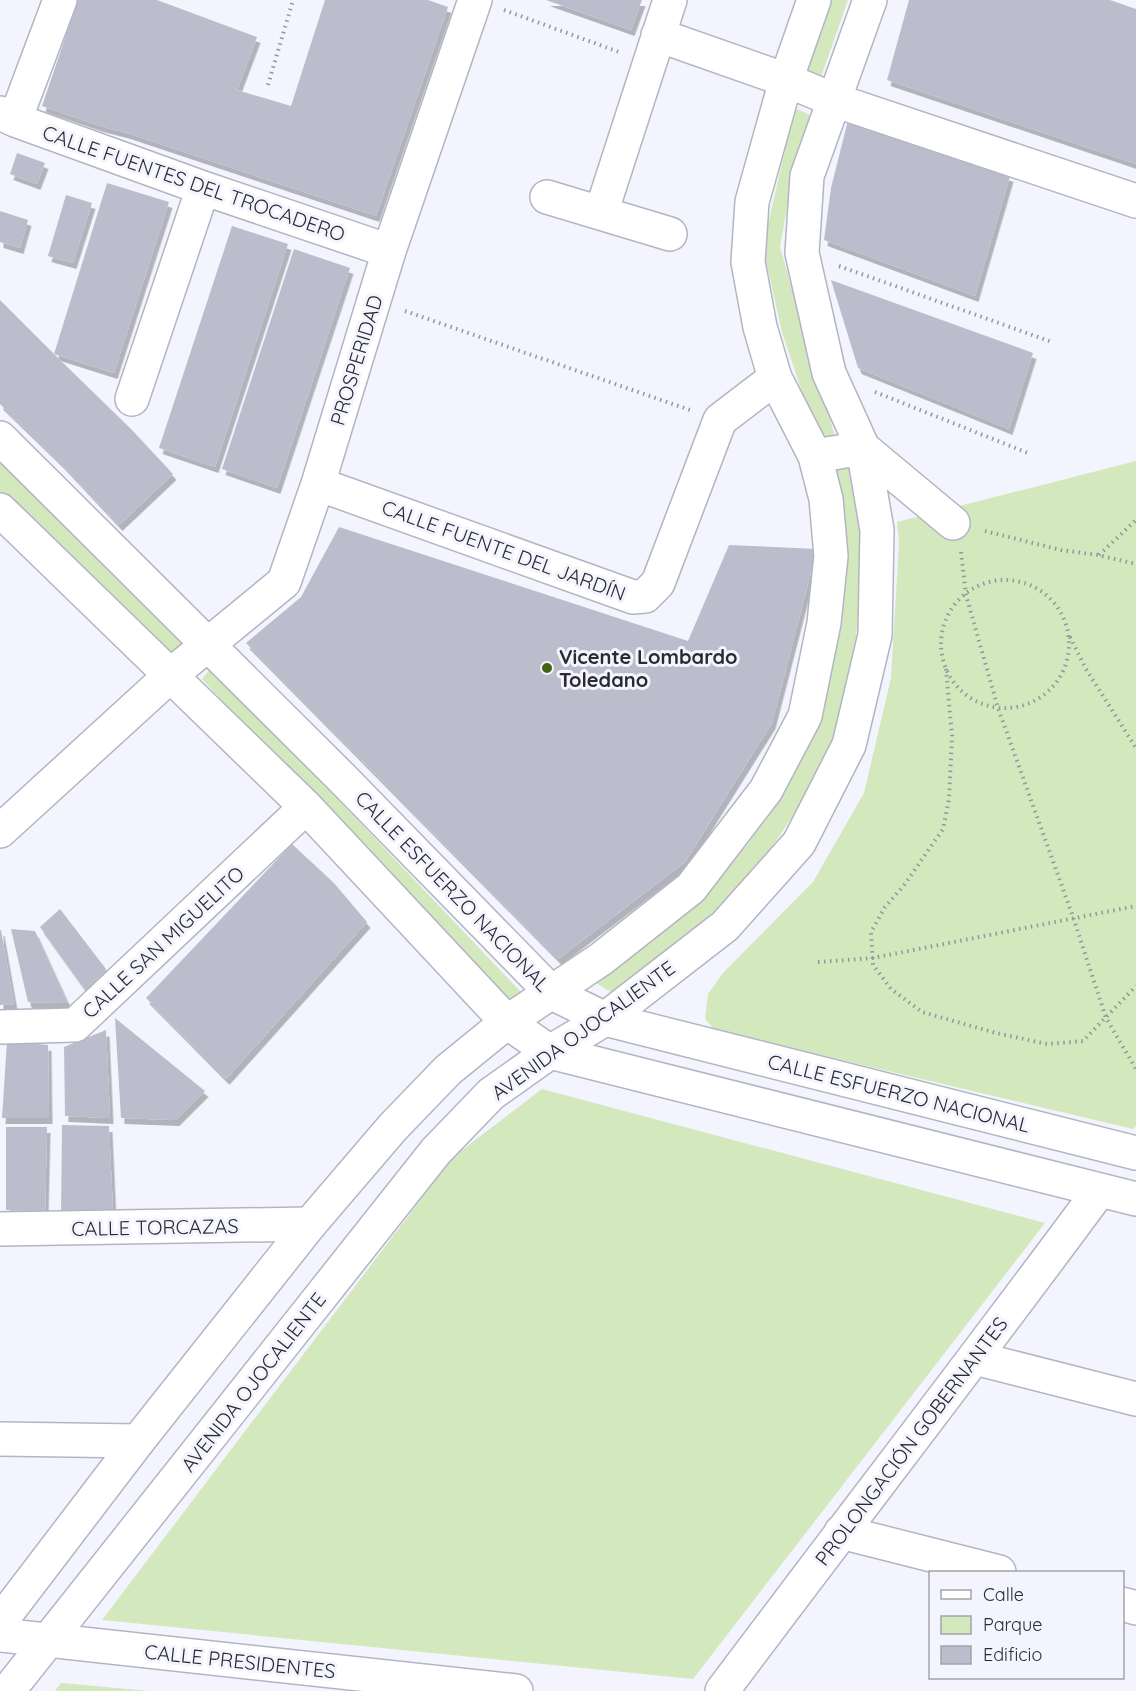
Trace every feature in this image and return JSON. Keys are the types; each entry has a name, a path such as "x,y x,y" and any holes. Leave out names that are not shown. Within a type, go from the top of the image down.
{"street":[{"path":"8,117 60,0"},
{"path":"601,213 670,0"},
{"path":"0,1622 310,1224 393,1127 448,1070 507,1022 601,959 692,888 766,790 806,716 824,623 831,555 826,499 814,456 775,378 760,327 748,262 752,202 786,80 814,0"},
{"name":"AVENIDA OJOCALIENTE","path":"8,1691 436,1151 491,1094 550,1052 605,1019 725,926 799,843 849,745 875,635 877,530 863,448 830,373 802,253 807,176 870,0"},
{"name":"PROSPERIDAD","path":"0,831 172,674 284,582 318,483 389,251 486,4"},
{"path":"654,49 786,80 834,99 1136,201"},
{"name":"CALLE FUENTES DEL TROCADERO","path":"8,117 203,188 389,251"},
{"path":"132,399 203,188"},
{"path":"547,197 670,234"},
{"path":"720,420 775,378"},
{"name":"CALLE FUENTE DEL JARDÍN","path":"318,483 633,597 645,596 658,583 720,420"},
{"name":"CALLE ESFUERZO NACIONAL","path":"0,438 334,770 552,993 605,1019 1135,1152"},
{"path":"814,456 863,448 953,523"},
{"path":"3,519 172,674 306,807 507,1022 550,1052 1136,1199"},
{"name":"CALLE SAN MIGUELITO","path":"0,1027 75,1025 306,807"},
{"name":"PROLONGACIÓN GOBERNANTES","path":"722,1691 1099,1191"},
{"name":"CALLE TORCAZAS","path":"0,1229 310,1224"},
{"path":"975,1358 1136,1399"},
{"path":"0,1438 138,1442"},
{"path":"841,1532 995,1571"},
{"name":"CALLE PRESIDENTES","path":"0,1635 516,1691"}],"path":[{"path":"268,85 293,0"},
{"path":"486,4 654,49"},
{"path":"802,253 1052,342"},
{"path":"374,300 720,420"},
{"path":"830,373 1028,453"},
{"path":"1098,555 1136,520"},
{"path":"1136,564 1098,555 1061,550 953,523 965,571 966,595 998,708 1073,917 1106,1018 1136,1069"},
{"path":"1136,748 1074,648 1060,609 1039,588 1012,579 983,582 966,595 945,617 940,641 946,669 952,736 949,799 943,829 905,884 885,907 871,932 873,966 891,989 922,1012 996,1033 1047,1044 1083,1041 1136,986"},
{"path":"946,669 956,685 975,700 998,708 1027,705 1051,689 1066,665 1070,636"},
{"path":"818,962 873,958 1136,906"}],"green space":[{"path":"829,0 848,0 820,80 805,73"},
{"path":"797,109 810,115 789,196 780,247 835,436 818,440 782,332 763,247 791,123"},
{"path":"0,453 192,643 171,663 0,495"},
{"path":"854,461 859,528 860,593 855,648 832,740 796,811 766,856 723,904 681,941 611,992 593,981 695,903 748,844 782,793 824,711 839,592 829,464"},
{"path":"1136,461 1136,1126 1133,1129 715,1030 705,1019 708,994 723,973 813,882 864,793 891,678 899,543 897,522"},
{"path":"212,667 522,993 507,1005 202,679"},
{"path":"542,1089 1045,1223 693,1679 102,1620 453,1157"},
{"path":"62,1683 149,1691 55,1691"}],"building":[{"path":"78,0 157,0 257,37 237,90 291,106 325,0 428,0 448,7 376,216 42,106"},
{"path":"546,0 642,0 631,30"},
{"path":"909,0 1110,0 1136,9 1136,164 887,80"},
{"path":"848,120 1010,176 975,296 824,240 831,188"},
{"path":"17,153 45,163 37,184 10,174"},
{"path":"107,183 169,202 114,373 54,354"},
{"path":"66,195 92,203 73,263 48,256"},
{"path":"0,211 28,220 20,248 0,242"},
{"path":"232,226 288,244 215,467 159,448"},
{"path":"294,249 350,268 277,488 222,469"},
{"path":"831,280 1033,353 1009,429 858,368"},
{"path":"0,300 132,430 173,474 119,525 61,463 0,404"},
{"path":"339,527 688,641 729,545 817,549 772,723 685,862 558,959 246,643 301,597"},
{"path":"292,844 334,883 367,922 226,1079 146,998"},
{"path":"60,909 106,969 86,991 40,927"},
{"path":"11,929 35,931 68,1003 28,1002"},
{"path":"1,930 14,1004 0,1005"},
{"path":"115,1018 205,1091 176,1120 121,1118"},
{"path":"106,1030 110,1118 65,1116 64,1047"},
{"path":"7,1041 48,1045 49,1118 2,1118"},
{"path":"62,1125 109,1126 113,1213 61,1214"},
{"path":"6,1127 47,1127 45,1211 6,1210"}],"place":[{"name":"Vicente Lombardo Toledano","path":"547,668"}]}
